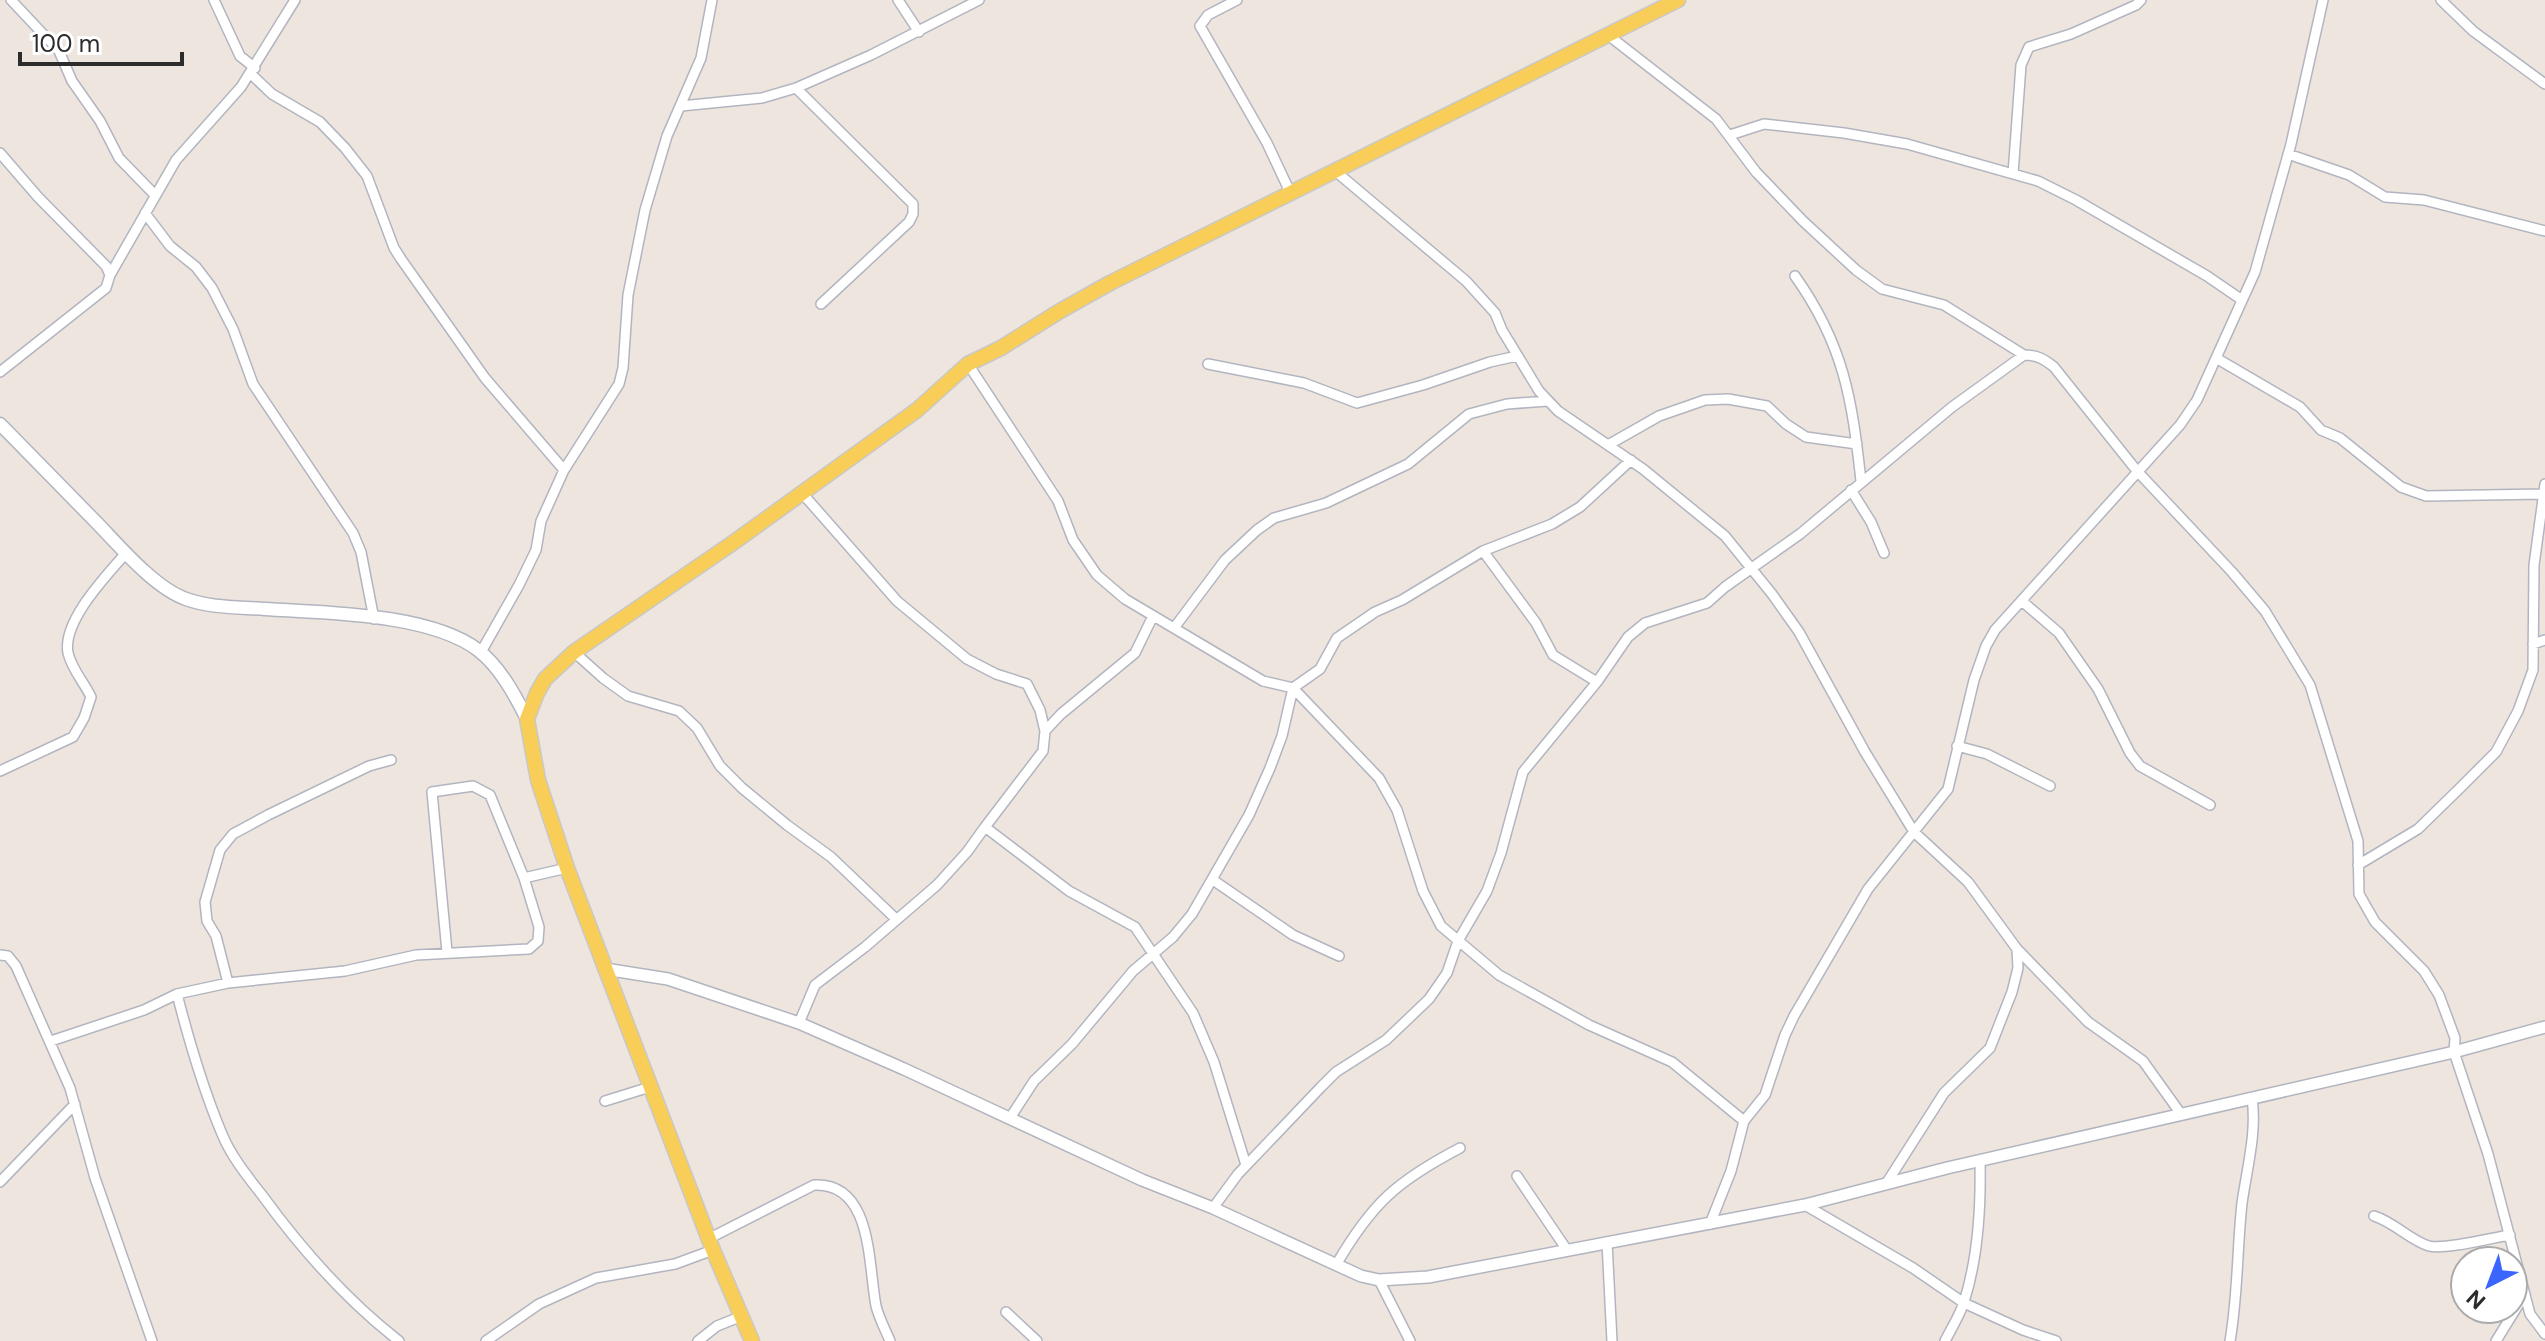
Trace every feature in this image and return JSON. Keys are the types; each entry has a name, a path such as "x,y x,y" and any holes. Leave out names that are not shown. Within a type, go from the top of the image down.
{"main road":[{"path":"527,719 545,679 574,652 917,410 968,364 1001,348 1110,283 1678,0"},
{"path":"0,424 126,553 169,589 186,599 217,606 374,619 431,628 481,652 505,681 527,719 538,780 567,868 711,1244 752,1341"}],"street":[{"path":"11,0 59,51 72,81 100,121 119,158 155,195"},
{"path":"214,0 240,56 272,94 320,122 367,176 401,259 485,378 564,470"},
{"path":"0,372 106,288 110,275 176,160 253,71 295,0"},
{"path":"481,652 536,550 541,521 564,470 619,384 628,295 645,210 656,166 701,58 712,0"},
{"path":"898,0 919,32"},
{"path":"681,106 762,98 796,88 919,32 979,0"},
{"path":"1237,0 1208,15 1200,26 1267,143 1290,192"},
{"path":"2013,174 2021,65 2029,47 2071,34 2141,0"},
{"path":"1710,1224 1731,1171 1744,1121 1765,1095 1794,1016 1868,889 1948,789 1970,693 1986,646 2010,613 2180,425 2197,400 2255,272 2288,154 2323,0"},
{"path":"2441,0 2473,31 2545,84"},
{"path":"1608,35 1716,119 1756,172 1856,270 1882,289 1944,305 2024,355 2043,358 2054,367 2137,471 2265,611 2310,685 2358,841 2359,894 2367,912 2424,971 2439,995 2455,1038 2454,1052 2488,1154 2513,1245"},
{"path":"796,88 913,204 909,222 821,304"},
{"path":"1730,135 1764,124 1844,133 1907,144 2038,181 2207,276 2242,300"},
{"path":"0,153 106,266 110,275"},
{"path":"2288,154 2349,175 2385,197 2424,200 2545,231"},
{"path":"1334,170 1466,281 1495,313 1517,356 1558,411 1631,460 1725,536 1799,632 1865,752 1914,832 1968,882 2017,949 2088,1022 2143,1061 2181,1114"},
{"path":"145,213 170,246 196,267 212,288 233,329 253,384 353,533 361,552 374,619"},
{"path":"1795,276 1823,320 1836,348 1848,386 1861,481"},
{"path":"1213,1208 1246,1165 1336,1072 1386,1040 1429,999 1447,973 1458,941 1487,891 1523,772 1597,682 1628,637 1645,623 1707,603 1800,534 1952,407 2024,355"},
{"path":"1208,364 1304,383 1357,403 1517,356"},
{"path":"2216,358 2300,407 2321,430 2340,438 2414,494 2426,496 2544,489 2534,565 2533,670 2518,711 2496,752 2418,829 2358,865"},
{"path":"968,364 1058,501 1073,540 1097,575 1125,599 1263,681 1293,688 1379,778 1406,831 1423,891 1441,926 1499,975 1589,1025 1672,1062 1744,1121"},
{"path":"1608,445 1659,416 1705,400 1728,399 1767,406 1806,437 1857,444"},
{"path":"1174,628 1225,560 1274,518 1326,503 1408,464 1469,414 1507,404 1548,401"},
{"path":"1010,1118 1034,1081 1072,1044 1133,971 1154,955 1192,914 1213,880 1270,768 1282,736 1293,688 1320,669 1337,638 1375,612 1402,600 1483,551 1552,524 1580,507 1631,460"},
{"path":"1851,490 1871,522 1884,553"},
{"path":"799,1023 815,985 937,885 967,852 1043,751 1045,731 1040,710 1027,684 996,674 967,659 897,601 802,493"},
{"path":"1483,551 1536,623 1553,655 1597,682"},
{"path":"0,771 73,737 79,728 91,697 72,667 67,649 72,629 83,606 126,553"},
{"path":"2023,602 2059,633 2098,689 2130,753 2140,766 2210,805"},
{"path":"1045,731 1135,653 1153,616"},
{"path":"2533,644 2545,640"},
{"path":"574,652 628,696 679,711 697,728 720,766 742,788 831,857 896,919"},
{"path":"1957,746 1987,754 2050,786"},
{"path":"228,983 216,936 207,921 205,902 220,850 233,834 268,815 369,766 391,760"},
{"path":"51,1041 144,1010 177,994 228,983 345,971 416,955 529,949 538,941 539,927 524,878 490,795 473,786 432,792 447,952"},
{"path":"985,827 1069,891 1135,927 1193,1013 1214,1062 1246,1165"},
{"path":"524,878 567,868"},
{"path":"1213,880 1293,935 1339,956"},
{"path":"1886,1184 1944,1093 1990,1048 2012,992 2018,968 2017,949"},
{"path":"0,955 8,956 16,966 51,1041 75,1104 95,1178 152,1341"},
{"path":"605,969 668,979 799,1023 1142,1180 1213,1208 1336,1265 1379,1280 1428,1277 1805,1205 1980,1161 2454,1052 2545,1027"},
{"path":"177,994 188,1038 222,1136 238,1164 321,1270 349,1300 399,1341"},
{"path":"605,1101 650,1087"},
{"path":"2230,1341 2237,1303 2242,1207 2255,1117 2252,1098"},
{"path":"0,1182 75,1104"},
{"path":"1336,1265 1359,1225 1395,1187 1427,1165 1460,1148"},
{"path":"1945,1341 1964,1303 1978,1224 1980,1161"},
{"path":"1517,1176 1567,1250"},
{"path":"486,1341 539,1304 596,1278 675,1264 814,1185 827,1184 845,1193 857,1208 877,1310 890,1341"},
{"path":"1805,1205 1913,1268 1964,1303 2023,1330 2056,1341"},
{"path":"2374,1216 2427,1246 2510,1235"},
{"path":"1607,1242 1612,1341"},
{"path":"1379,1280 1410,1341"},
{"path":"2529,1310 2545,1334"},
{"path":"1006,1312 1037,1341"},
{"path":"698,1341 717,1326 742,1316"}]}
